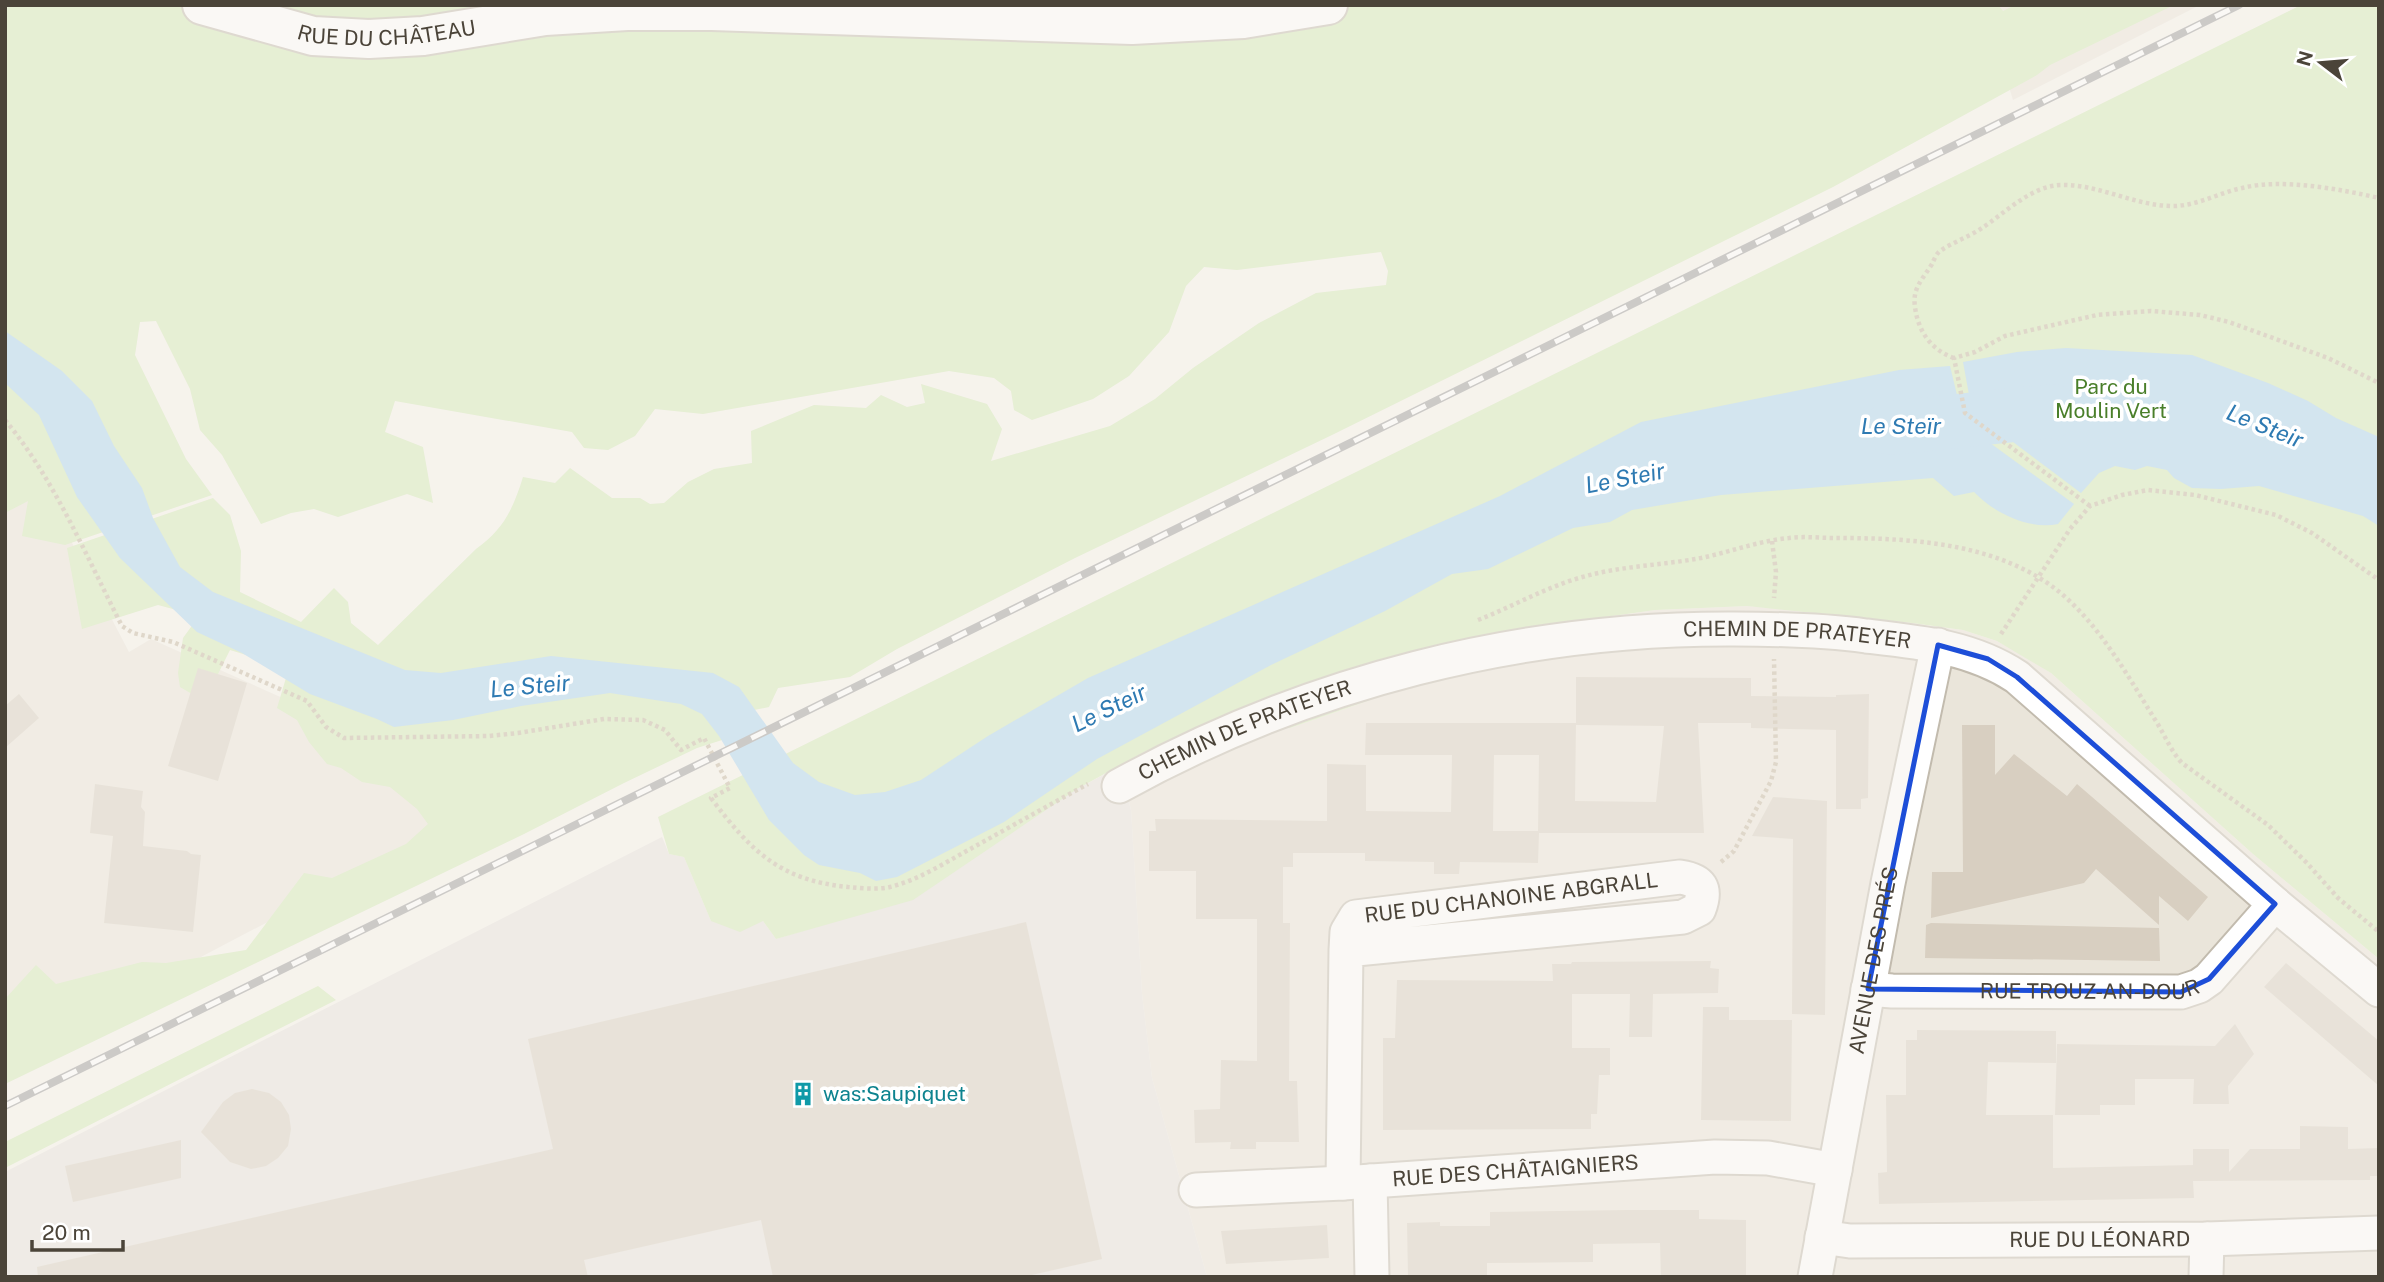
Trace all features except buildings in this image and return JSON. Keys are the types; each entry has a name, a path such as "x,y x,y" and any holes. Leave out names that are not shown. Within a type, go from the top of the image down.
{"street":[{"name":"RUE DU CHÂTEAU","path":"202,5 313,36 369,39 423,36 545,16 627,11 712,11 1132,25 1243,19 1328,5"},
{"name":"CHEMIN DE PRATEYER","path":"1119,786 1211,738 1334,691 1468,656 1547,641 1673,629 1774,629 1817,630 1938,645 1988,659 2017,677 2275,904 2379,990"},
{"name":"AVENUE DES PRÉS","path":"1815,1277 1868,989 1938,645"},
{"name":"RUE DU CHANOINE ABGRALL","path":"1372,1277 1356,1182 1346,950 1350,924 1356,917 1365,915 1680,877 1693,879 1701,887"},
{"name":"RUE TROUZ-AN-DOUR","path":"1868,989 1892,992 2181,992 2199,986 2209,979 2275,904"},
{"name":"RUE DES CHÂTAIGNIERS","path":"1196,1190 1356,1182 1715,1157 1769,1158 1835,1170"},
{"name":"RUE DU LÉONARD","path":"1822,1237 1850,1241 2207,1239 2379,1233"},
{"path":"2206,1277 2207,1239"}],"path":[{"path":"2379,198 2337,189 2265,186 2245,187 2187,205 2169,206 2076,186 2057,185 2020,200 1980,229 1938,253 1918,284 1914,301 1917,326 1944,354 1954,358 1975,352 2005,336 2097,315 2151,311 2200,316 2230,323 2328,358 2379,383"},
{"path":"1954,358 1965,413 2090,506"},
{"path":"6,423 36,462 122,626 133,633 173,642 307,701 326,727 344,738 489,736 604,719 643,720 665,730 681,750 704,738 730,788 711,798"},
{"path":"1988,659 2070,529 2090,506 2122,495 2148,490 2177,492 2250,508 2297,524 2379,580"},
{"path":"1701,887 1724,858 1734,852 1771,781 1776,762 1776,572 1772,541"},
{"path":"2038,577 2063,595 2100,636 2156,721 2171,750 2182,763 2268,825 2338,898 2379,932"}],"highlighted area":[{"path":"1938,645 1988,659 2017,677 2275,904 2209,979 2181,992 1868,989"}],"shaded area":[{"path":"1984,5 2200,5 2013,100"},
{"path":"5,436 24,451 129,652 151,639 305,708 633,730 5,1060"},
{"path":"1747,606 1832,613 1963,630 1997,641 2016,651 2051,673 2253,854 2379,959 2379,1277 1207,1277 1152,1078 1142,994 1131,810 1120,766 1146,751 1206,725 1290,728 1476,663 1557,651 1591,619 1655,610"},
{"path":"1120,766 1131,810 1142,994 1152,1078 1207,1277 5,1277 5,1172 662,837 669,854 684,857 711,921 763,921 776,939 822,925"}],"green space":[{"path":"5,5 1998,5 2003,11 2015,5 2174,5 2050,65 2037,75 1833,187 1332,435 1075,558 897,649 850,677 778,688 769,707 739,713 722,740 697,748 624,783 524,834 5,1084 5,999 36,965 56,984 142,962 166,963 246,950 304,873 332,878 406,844 428,824 417,809 390,787 362,782 341,768 327,764 309,742 297,720 277,708 289,668 230,650 211,688 192,694 180,687 178,673 183,638 199,616 158,605 82,629 67,548 213,498 230,515 241,551 240,592 301,622 334,588 348,602 351,623 378,645 501,526 511,509 523,477 555,483 570,468 612,498 640,498 650,504 664,503 688,482 714,469 752,463 751,431 814,405 866,408 881,395 907,407 925,403 921,384 987,404 1002,429 991,461 1110,426 1155,399 1193,368 1259,323 1316,293 1386,285 1388,271 1381,252 1237,270 1204,267 1186,286 1169,332 1129,376 1093,399 1032,420 1014,410 1011,391 994,378 949,371 703,414 655,409 635,436 608,450 584,448 572,432 395,401 385,432 423,447 433,503 407,494 338,517 314,509 291,513 261,524 222,455 200,430 190,389 156,321 140,322 135,355 186,459 212,495 65,545 22,536 28,501 5,513"},
{"name":"Parc du Moulin Vert","path":"2301,5 2379,5 2379,959 2253,854 2051,673 1997,641 1963,630 1747,606 1655,610 1591,619 1557,651 1476,663 1290,728 1206,725 1146,751 1077,789 913,900 776,939 763,921 740,932 711,921 684,857 669,854 658,817"},
{"path":"318,986 336,1000 5,1168 5,1142"}],"water":[{"name":"Le Steïr","path":"5,331 62,371 92,401 114,446 142,488 153,518 180,567 213,592 405,670 441,673 551,656 713,673 739,687 793,763 819,782 855,795 885,792 921,780 988,736 1088,678 1500,496 1641,422 1899,370 1950,366 1964,424 2074,504 2058,524 2024,522 1991,507 1974,492 1954,496 1933,478 1721,495 1632,510 1610,522 1573,528 1488,569 1452,574 1385,611 1271,665 1097,759 1004,822 897,877 876,881 860,873 819,865 804,855 769,820 719,736 702,714 681,704 610,693 521,706 453,720 394,727 310,694 242,653 197,632 120,558 77,497 39,415 5,383"},
{"name":"Le Steïr","path":"2066,348 2192,355 2268,383 2379,437 2379,526 2363,516 2259,486 2192,488 2174,478 2167,470 2147,466 2135,470 2115,466 2099,473 2081,493 1972,411 1963,362 2017,352"}],"waterway":[{"name":"Le Steir","path":"1891,428 2052,411"}],"railway":[{"path":"5,1106 2239,5"}],"place":[{"name":"was:Saupiquet","path":"803,1094"}]}
